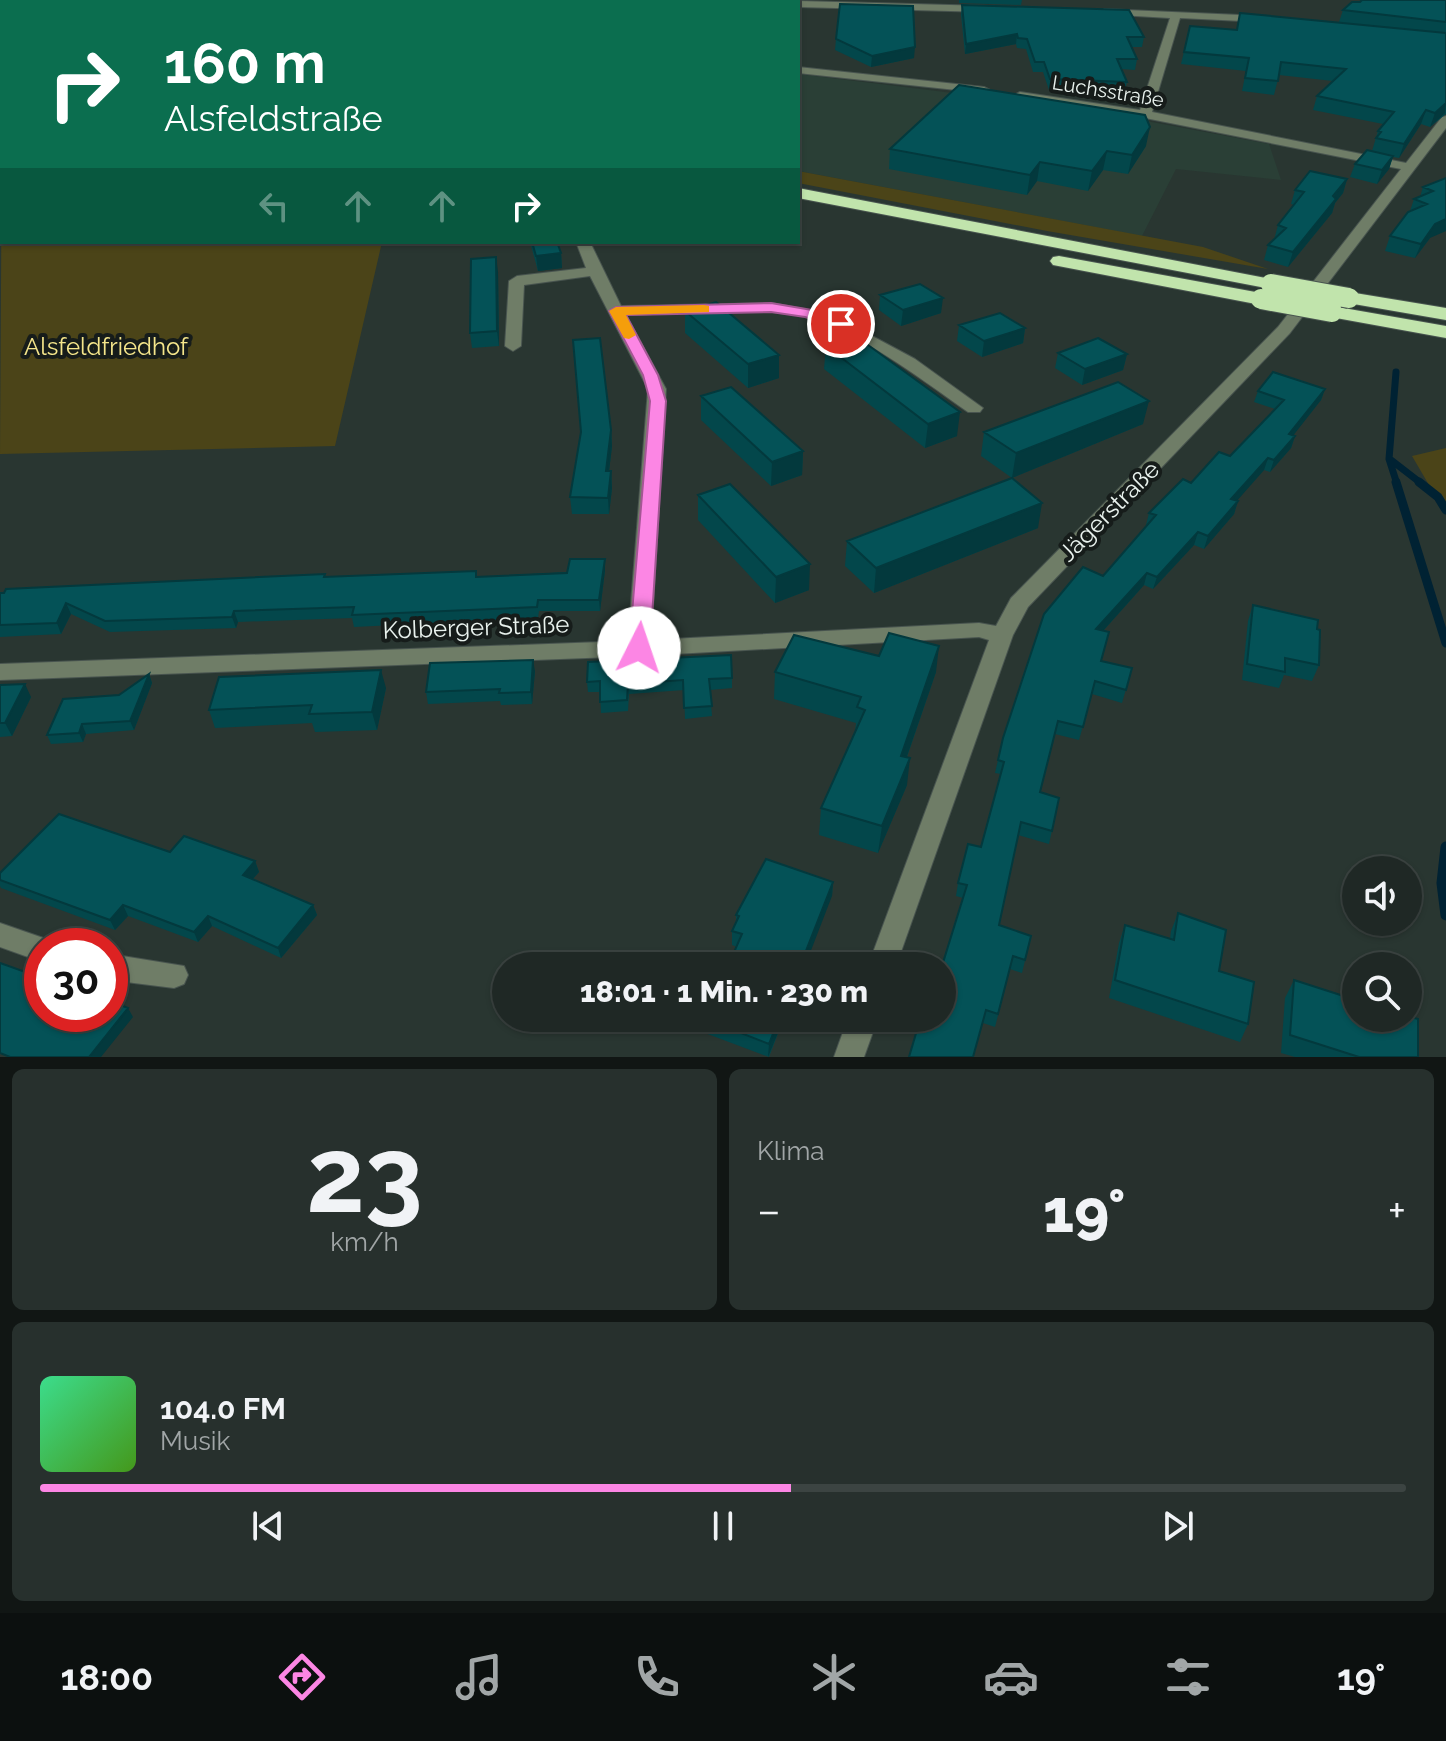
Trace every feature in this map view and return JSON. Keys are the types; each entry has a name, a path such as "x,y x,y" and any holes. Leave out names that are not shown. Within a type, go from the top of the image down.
{"highway":[{"path":"800,193 1266,291 1332,312 1446,332"},
{"path":"800,208 1266,291 1349,298 1446,314"}],"street":[{"path":"800,4 997,9"},
{"path":"1086,12 1280,20"},
{"path":"1145,114 1176,14"},
{"name":"Luchsstraße","path":"800,70 965,88 1145,114 1409,167"},
{"name":"Jägerstraße","path":"887,952 1002,635 1019,603 1284,330 1446,120"},
{"path":"584,244 651,375 658,401 639,648"},
{"path":"513,346 517,281 595,271"},
{"path":"616,311 771,308 825,317 909,363 974,408"},
{"name":"Kolberger Straße","path":"0,672 639,648 979,630 1002,635"},
{"path":"0,935 24,944"},
{"path":"128,969 174,975"},
{"path":"849,1057 858,1032"}],"shaded area":[{"path":"800,74 1082,109 1269,144 1281,180 1176,169 1142,236 800,171"}],"green space":[{"path":"800,171 1203,247 1268,269 800,183"},
{"name":"Alsfeldfriedhof","path":"1,244 382,244 335,446 0,454"},
{"path":"1446,448 1446,514 1412,456"}],"building":[{"path":"1446,0 1446,22 1343,10 1352,2"},
{"path":"840,4 913,6 915,47 872,56 836,39"},
{"path":"962,5 1129,10 1144,37 1127,37 1137,59 1117,59 1127,82 1050,79 1044,62 1035,62 1027,39 1018,38 1017,34 966,44"},
{"path":"1240,13 1446,33 1446,103 1435,113 1426,110 1404,144 1376,138 1394,112 1317,96 1346,69 1281,62 1278,81 1245,78 1249,58 1184,52 1190,26 1237,30"},
{"path":"959,85 1145,115 1150,127 1132,155 1107,151 1092,171 1040,162 1030,175 890,149"},
{"path":"1367,150 1393,156 1382,170 1355,164"},
{"path":"1310,171 1347,179 1333,196 1336,199 1293,252 1268,245 1286,228 1278,225 1304,192 1295,190"},
{"path":"1446,178 1446,219 1435,224 1421,244 1390,236 1408,212 1427,204 1414,199 1433,191 1423,187"},
{"path":"533,244 558,244 561,253 536,256"},
{"path":"496,257 497,331 470,333 471,259"},
{"path":"920,284 943,298 903,310 880,295"},
{"path":"716,302 779,355 748,364 685,311"},
{"path":"1000,313 1025,328 984,341 959,325"},
{"path":"857,337 960,412 928,424 826,346"},
{"path":"600,338 611,430 606,471 611,471 608,498 570,497 581,432 573,340"},
{"path":"1098,338 1127,354 1085,369 1058,353"},
{"path":"1273,372 1325,389 1289,434 1295,436 1274,460 1268,458 1231,499 1238,501 1208,536 1198,532 1157,577 1147,573 1096,629 1109,632 1101,661 1132,668 1126,690 1095,681 1083,727 1058,721 1040,792 1059,798 1052,831 1021,822 999,925 1031,936 1025,960 1013,956 998,1014 986,1010 973,1057 909,1057 916,1032 956,1032 956,952 946,952 967,885 958,883 968,844 981,847 1004,762 998,760 1003,738 1044,614 1083,567 1103,576 1156,515 1149,513 1183,479 1191,483 1219,452 1230,456 1284,400 1258,391"},
{"path":"1118,382 1149,401 1016,453 984,432"},
{"path":"731,387 803,451 772,462 701,396"},
{"path":"1012,478 1042,503 876,568 847,541"},
{"path":"730,484 810,564 776,577 698,495"},
{"path":"570,559 605,559 599,600 538,600 537,607 352,615 354,607 234,611 232,617 105,621 66,603 57,623 0,625 0,593 6,589 325,574 324,577 476,571 476,577 567,573"},
{"path":"1253,605 1318,620 1319,665 1285,658 1285,672 1247,664"},
{"path":"889,633 939,646 901,756 910,758 882,826 821,808 865,710 857,707 861,697 775,672 794,635 879,656"},
{"path":"731,655 732,678 709,679 712,706 684,708 683,680 628,684 627,700 600,702 600,681 587,682 588,662"},
{"path":"533,660 531,692 499,693 500,689 426,692 430,663"},
{"path":"381,670 372,712 309,714 312,705 209,710 219,677"},
{"path":"149,674 130,721 82,724 79,733 47,735 63,699 119,695"},
{"path":"25,684 5,723 0,723 0,685"},
{"path":"59,814 170,852 184,836 255,861 243,875 313,905 278,948 208,916 194,932 123,905 110,920 0,880 0,873"},
{"path":"766,859 833,882 806,952 734,952 742,934 732,931 739,916 736,915"},
{"path":"1178,913 1226,930 1219,971 1254,982 1248,1024 1115,980 1125,925 1174,940"},
{"path":"0,963 24,972 24,1032 109,1032 89,1057 10,1057 0,1053"},
{"path":"1294,980 1342,995 1342,1032 1418,1032 1418,1057 1359,1057 1290,1035"},
{"path":"738,1032 774,1032 769,1044"}],"waterway":[{"path":"1396,372 1389,459 1397,484"},
{"path":"1391,460 1422,484"},
{"path":"1396,482 1446,643"},
{"path":"1419,482 1438,497 1446,510"},
{"path":"1446,847 1442,883 1446,915"}],"slow traffic":[{"path":"629,335 616,311 704,309"}],"route":[{"path":"639,648 658,401 651,375 616,311 771,308 825,317 841,324"}]}
